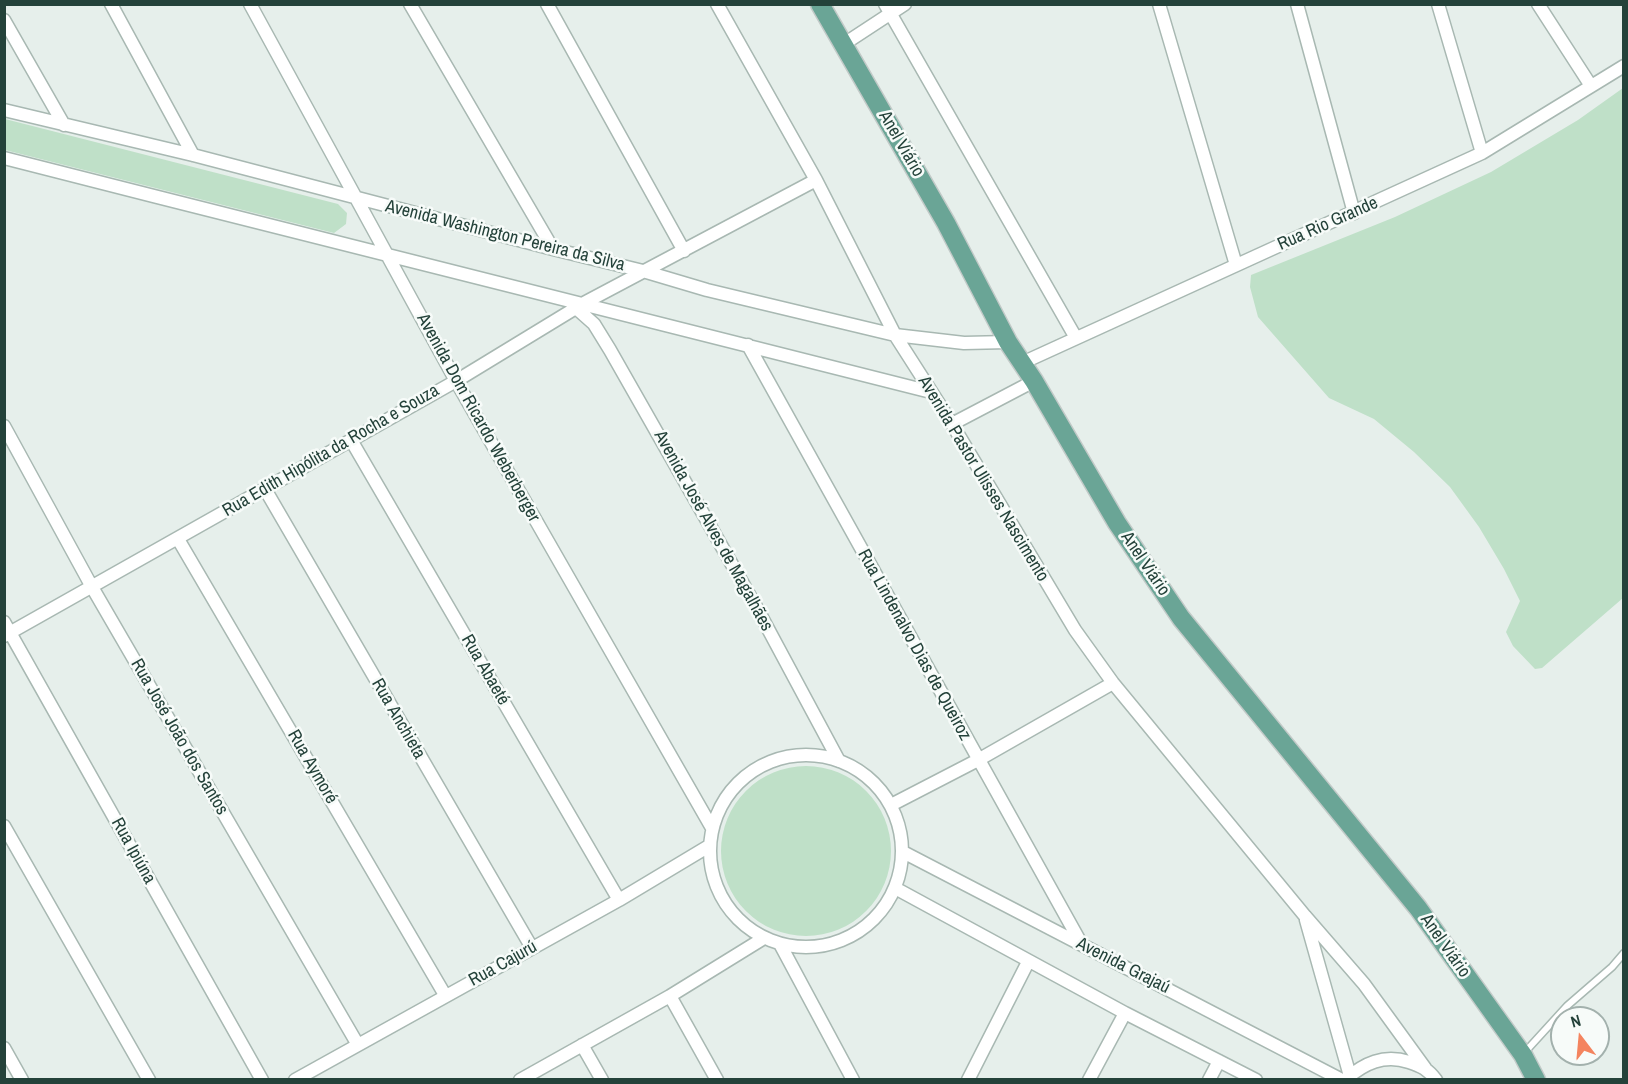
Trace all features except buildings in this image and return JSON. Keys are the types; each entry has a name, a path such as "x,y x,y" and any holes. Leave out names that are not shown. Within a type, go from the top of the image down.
{"main road":[{"name":"Anel Viário","path":"828,7 844,44 946,223 1008,342 1034,381 1117,523 1181,618 1418,908 1523,1055 1536,1080"}],"street":[{"path":"111,4 193,155"},
{"name":"Avenida Dom Ricardo Weberberger","path":"250,4 456,381 712,828"},
{"path":"410,4 553,249"},
{"path":"547,4 684,251"},
{"name":"Avenida Pastor Ulisses Nascimento","path":"717,4 816,180 895,335 952,424 1075,630 1113,683 1364,984 1436,1080"},
{"path":"844,44 888,9 906,4"},
{"path":"1159,4 1236,265"},
{"path":"1297,4 1354,213"},
{"path":"1438,4 1482,153"},
{"path":"1538,4 1591,86"},
{"path":"888,9 1076,338"},
{"path":"4,20 64,125"},
{"name":"Rua Rio Grande","path":"1022,363 1482,153 1623,66"},
{"name":"Avenida Washington Pereira da Silva","path":"4,110 193,155 643,271 707,290 895,335 964,343 1008,342"},
{"path":"4,158 932,392"},
{"name":"Rua Edith Hipólita da Rocha e Souza","path":"7,630 92,587 178,539 456,381 580,305 816,180"},
{"name":"Avenida José Alves de Magalhães","path":"580,305 610,350 759,612 839,761"},
{"name":"Rua Lindenalvo Dias de Queiroz","path":"747,345 1082,945"},
{"path":"952,424 1034,381"},
{"name":"Rua José João dos Santos","path":"4,426 92,587 358,1045"},
{"name":"Rua Abaeté","path":"351,440 619,900"},
{"name":"Rua Anchieta","path":"265,489 532,948"},
{"name":"Rua Aymoré","path":"178,539 446,995"},
{"name":"Rua Ipiúna","path":"7,630 262,1080"},
{"path":"891,805 978,760 1113,683"},
{"path":"813,755 839,761 860,771 877,786 891,805 900,827 903,852 901,870 895,888 876,918 848,938 814,947 780,944 748,929 736,919 721,897 711,872 709,846 712,828 722,803 739,782 761,766 786,757 813,755"},
{"path":"4,826 149,1080"},
{"name":"Rua Cajurú","path":"296,1080 619,900 709,846"},
{"name":"Avenida Grajaú","path":"903,852 1346,1078"},
{"path":"895,888 1029,962 1256,1080"},
{"path":"1305,916 1346,1078 1366,1064 1389,1058 1425,1068"},
{"path":"520,1080 670,996 764,938"},
{"path":"780,944 854,1080"},
{"path":"968,1080 1029,962"},
{"path":"670,996 717,1080"},
{"path":"1089,1080 1125,1013"},
{"path":"582,1045 602,1080"},
{"path":"4,1048 22,1080"},
{"path":"1209,1080 1219,1061"}],"lane":[{"path":"1523,1055 1567,1006 1612,968 1623,953"}],"green space":[{"path":"1623,88 1623,598 1542,668 1535,669 1513,646 1506,632 1520,601 1479,527 1450,487 1414,452 1374,419 1329,398 1258,317 1250,287 1251,275 1395,217 1491,172 1578,120"},
{"path":"5,119 338,204 347,213 346,224 334,233 5,150"},
{"path":"806,766 838,773 866,791 884,819 891,851 884,883 866,911 838,929 806,936 774,929 746,911 728,883 721,851 728,819 746,791 774,773"}]}
